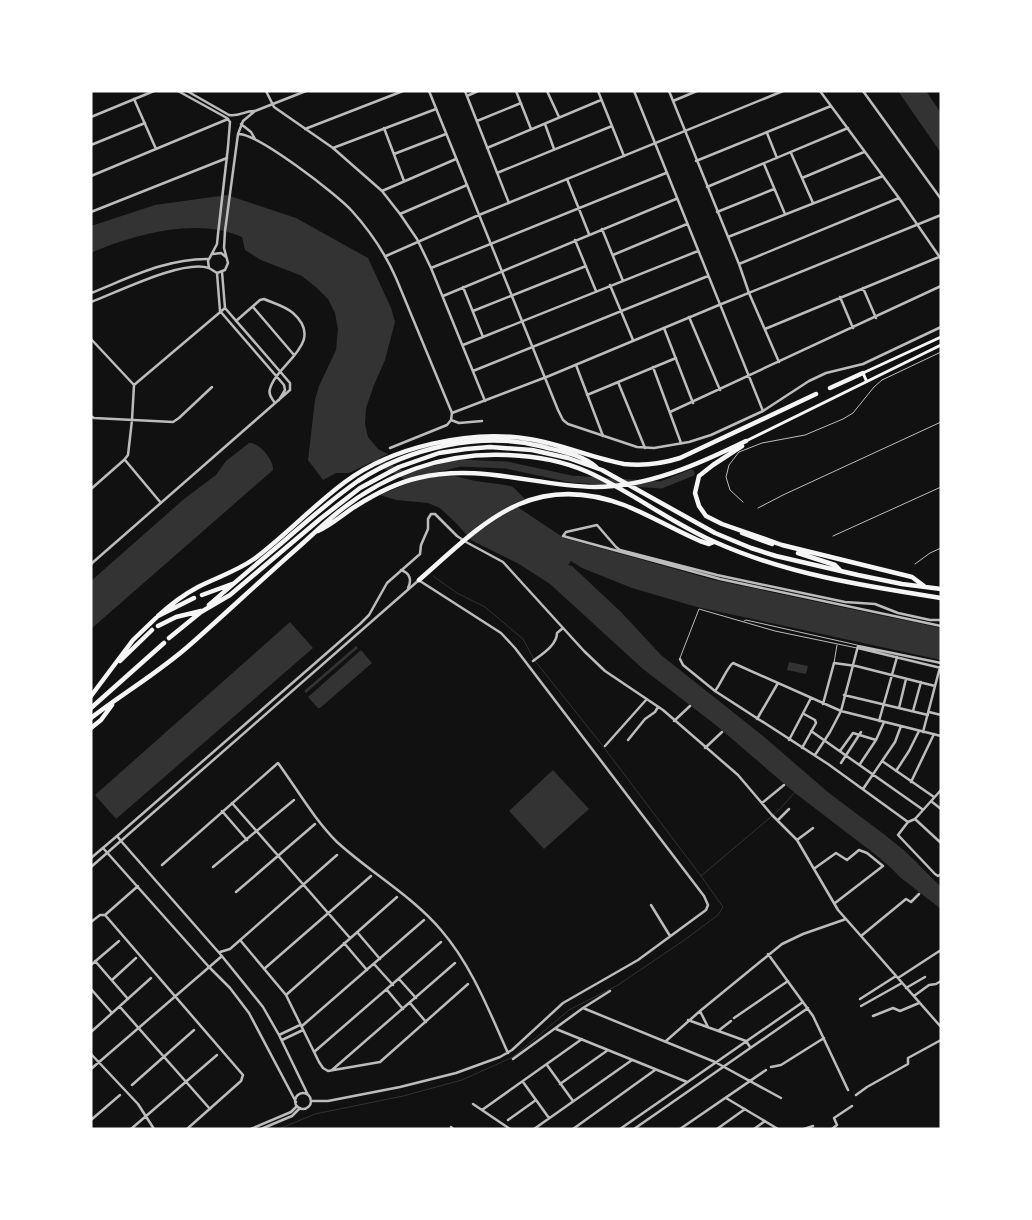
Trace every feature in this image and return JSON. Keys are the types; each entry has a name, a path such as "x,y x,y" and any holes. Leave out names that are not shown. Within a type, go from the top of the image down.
{"highway":[{"path":"830,388 863,372"},
{"path":"91,696 133,640 175,601 197,587 256,558 346,482 359,473 394,456 445,440 476,436 506,436 530,439 624,464 663,463 680,458 816,394"},
{"path":"169,638 336,497 359,480 402,459 441,446 464,442 513,441 567,453 589,461 599,469"},
{"path":"315,533 386,489 417,478 465,472 498,474 594,487 622,485 645,481 673,472 706,460 746,441"},
{"path":"746,441 738,449 704,471 700,476 695,487 696,500 703,512 713,520 804,552 912,577 924,586"},
{"path":"158,626 176,618 204,610 230,595 320,518 360,488 399,467 439,453 490,447 532,450 568,458 599,469 695,522 734,541 776,556 902,584 941,589"},
{"path":"91,718 173,660 352,501 386,480 426,464 478,455 518,455 572,466 605,480 715,542 760,560 892,591 941,598"},
{"path":"420,581 458,545 497,514 530,500 558,494 596,496 640,512 700,541 709,544 715,542"},
{"path":"739,530 756,539 835,566 841,571"},
{"path":"202,595 235,583"},
{"path":"158,616 194,598"},
{"path":"113,667 152,630"},
{"path":"91,708 164,643"},
{"path":"91,728 101,720 115,702"}],"main road":[{"path":"866,380 863,372 941,337"},
{"path":"746,441 866,380 941,345"}],"street":[{"path":"91,117 154,91"},
{"path":"91,293 162,265 208,259 217,244 230,126 228,119 178,91"},
{"path":"187,91 229,115 235,116 251,110 255,111 306,91"},
{"path":"266,91 272,105 333,148 382,190 400,214 418,242 431,268 485,401"},
{"path":"305,129 403,91"},
{"path":"429,91 522,322 565,422 630,445 645,448 682,444 711,434 763,411 818,376 863,364 941,328"},
{"path":"465,91 508,203"},
{"path":"467,96 478,91"},
{"path":"516,91 531,129"},
{"path":"552,91 548,92 559,118"},
{"path":"598,91 624,156"},
{"path":"634,91 763,411"},
{"path":"669,91 749,293 779,362"},
{"path":"673,101 697,91"},
{"path":"386,256 478,214 783,91"},
{"path":"764,329 940,258 899,198 820,91"},
{"path":"863,91 941,199"},
{"path":"134,99 156,149"},
{"path":"487,148 601,100"},
{"path":"477,121 521,103"},
{"path":"696,161 830,106"},
{"path":"333,148 436,108"},
{"path":"91,302 154,276 191,267 208,268 217,273 222,272 227,267 228,261 224,248 225,231 238,134 241,124 255,111"},
{"path":"91,176 228,119"},
{"path":"91,145 145,123"},
{"path":"241,124 256,139"},
{"path":"545,124 554,149"},
{"path":"497,173 612,126"},
{"path":"384,128 404,181"},
{"path":"707,187 848,128"},
{"path":"238,134 241,133 256,139 291,162 350,208 386,256 452,413 451,420 447,425 390,448"},
{"path":"767,133 777,158"},
{"path":"394,154 446,134"},
{"path":"802,178 864,152"},
{"path":"791,153 813,203"},
{"path":"91,212 227,157"},
{"path":"382,190 456,159"},
{"path":"764,164 785,214"},
{"path":"431,268 667,173"},
{"path":"728,237 883,176"},
{"path":"567,179 589,234"},
{"path":"400,214 467,185"},
{"path":"717,212 774,190"},
{"path":"739,264 899,198"},
{"path":"443,296 676,199"},
{"path":"452,413 576,365 941,215"},
{"path":"613,255 687,224"},
{"path":"602,229 623,280"},
{"path":"576,240 596,291"},
{"path":"463,346 698,251"},
{"path":"212,255 221,253 226,257"},
{"path":"208,259 208,268"},
{"path":"473,312 586,266"},
{"path":"91,564 287,394 291,388 290,383 281,372 225,308 222,272"},
{"path":"217,273 220,311 285,388 279,400"},
{"path":"473,370 708,276"},
{"path":"610,285 633,340"},
{"path":"670,412 876,318 941,286"},
{"path":"218,288 223,287"},
{"path":"463,287 483,338"},
{"path":"863,288 876,318"},
{"path":"840,297 853,328"},
{"path":"236,321 264,299 294,313 302,325 304,335 302,344 295,356 276,377 269,392 275,403"},
{"path":"253,306 295,356"},
{"path":"91,489 124,460 129,449 134,385 225,308"},
{"path":"689,317 720,390"},
{"path":"664,328 693,403"},
{"path":"91,339 134,385"},
{"path":"587,395 676,358"},
{"path":"576,365 603,436"},
{"path":"654,368 682,444"},
{"path":"618,382 645,448"},
{"path":"92,418 176,421 212,387"},
{"path":"451,420 460,423 482,421"},
{"path":"124,460 161,503"},
{"path":"91,858 360,624 371,611 383,587 420,554 421,545 428,529 428,519 432,514 435,514 457,536 505,564 605,671 658,707 738,775 773,816 797,840 834,903 846,919 941,1027"},
{"path":"941,620 930,620 898,613 875,604 845,602 717,575 620,550 597,525 566,532 563,536 720,579 941,626"},
{"path":"401,570 410,577 408,588"},
{"path":"91,867 121,841 408,588 420,581 501,633 515,648 707,900 708,905 706,910 638,960 563,1003 508,1053 456,1072 400,1086 328,1101 311,1100 282,1040 263,1007 219,952 121,841 117,836"},
{"path":"534,660 555,643 557,633 563,628"},
{"path":"858,647 941,668 923,732"},
{"path":"858,647 941,663"},
{"path":"815,756 840,711 858,647"},
{"path":"879,721 897,657"},
{"path":"680,659 683,665 715,691 815,756 908,822"},
{"path":"715,691 729,665 733,663 840,711 941,736"},
{"path":"823,704 834,663 852,665 921,682 941,684"},
{"path":"899,708 906,679"},
{"path":"913,711 921,682"},
{"path":"757,719 778,684"},
{"path":"844,696 941,715"},
{"path":"789,740 811,698"},
{"path":"605,746 646,700"},
{"path":"674,721 690,706"},
{"path":"628,740 645,719 655,712 658,707"},
{"path":"802,748 816,721 804,714"},
{"path":"860,764 876,740 884,722"},
{"path":"864,790 895,742 901,726"},
{"path":"811,731 922,809"},
{"path":"896,771 919,731"},
{"path":"705,748 722,732"},
{"path":"840,751 853,733 860,733 876,740"},
{"path":"841,763 860,733"},
{"path":"911,782 934,734"},
{"path":"882,761 934,798"},
{"path":"162,865 278,763 327,831 348,851 396,887 442,931 477,984 508,1053"},
{"path":"762,803 784,785"},
{"path":"941,790 915,819 908,822 898,834 935,874 938,876 941,874"},
{"path":"213,867 294,800"},
{"path":"931,801 941,809"},
{"path":"232,803 350,938"},
{"path":"778,820 789,809"},
{"path":"222,811 247,840"},
{"path":"915,819 941,844"},
{"path":"236,892 315,824"},
{"path":"797,840 813,828"},
{"path":"104,848 209,967 230,988 249,1012 299,1107"},
{"path":"814,869 836,853 847,860 859,850 867,853 883,866 834,903"},
{"path":"219,952 226,951 240,940 337,855"},
{"path":"264,969 371,876"},
{"path":"105,915 138,886"},
{"path":"861,936 904,901 907,899 912,902 919,894"},
{"path":"286,995 397,897"},
{"path":"651,905 670,936"},
{"path":"91,922 100,914 105,915 243,1075 241,1081 187,1129"},
{"path":"666,1041 688,1020 782,944 846,919"},
{"path":"282,1040 302,1027 424,920"},
{"path":"357,932 380,958"},
{"path":"240,940 286,995 314,1052 323,1068 328,1071 379,1063 468,984"},
{"path":"91,964 119,941"},
{"path":"314,1052 441,942"},
{"path":"344,943 367,970"},
{"path":"860,999 941,950"},
{"path":"768,954 806,1005 824,1038 848,1090"},
{"path":"91,1069 222,956"},
{"path":"112,980 136,958"},
{"path":"95,962 128,999"},
{"path":"332,1070 455,963"},
{"path":"374,964 393,985"},
{"path":"906,988 926,977"},
{"path":"91,1032 152,978"},
{"path":"399,979 416,998"},
{"path":"718,1031 788,981"},
{"path":"914,996 930,985 941,981"},
{"path":"861,1006 902,983"},
{"path":"91,989 112,1013"},
{"path":"386,990 403,1009"},
{"path":"513,1059 567,1019 610,991"},
{"path":"91,998 96,994"},
{"path":"410,1003 426,1022"},
{"path":"873,1016 895,1008 900,1011 919,1003"},
{"path":"620,1129 746,1042 806,1005"},
{"path":"634,1129 806,1005"},
{"path":"120,1006 210,1109"},
{"path":"583,1008 716,1063 781,1098"},
{"path":"700,1010 708,1027"},
{"path":"688,1020 746,1042 750,1046"},
{"path":"279,1035 302,1027"},
{"path":"556,1029 687,1082"},
{"path":"132,1085 194,1030"},
{"path":"771,1067 781,1065 824,1038"},
{"path":"482,1110 582,1039"},
{"path":"856,1095 908,1064 908,1058 941,1040"},
{"path":"560,1084 608,1050"},
{"path":"91,1054 138,1104 154,1129"},
{"path":"131,1129 217,1055"},
{"path":"534,1129 632,1060"},
{"path":"546,1065 573,1101"},
{"path":"573,1129 656,1069"},
{"path":"680,1129 766,1070"},
{"path":"523,1082 549,1118"},
{"path":"91,1120 120,1095"},
{"path":"296,1102 299,1095 308,1096"},
{"path":"726,1098 778,1129"},
{"path":"252,1129 299,1107 308,1108 311,1100"},
{"path":"508,1120 536,1100"},
{"path":"473,1104 510,1129"},
{"path":"832,1129 837,1125 834,1118 852,1106"},
{"path":"261,1129 292,1116 299,1107"},
{"path":"717,1129 745,1109"},
{"path":"754,1129 766,1121"},
{"path":"640,1124 644,1129"},
{"path":"804,1129 813,1126"}],"lane":[{"path":"743,502 730,490 726,477 729,465 739,452 762,443 805,435 843,419 858,408 877,383 941,352"},
{"path":"758,508 782,495 941,422"},
{"path":"833,536 941,487"},
{"path":"915,564 930,553 941,548"},
{"path":"680,659 699,609 775,631 858,647"},
{"path":"744,621 858,647"},
{"path":"834,663 837,644"}],"shaded area":[{"path":"898,91 926,91 941,113 941,153"},
{"path":"227,195 296,218 368,258 391,308 395,322 385,360 366,408 365,424 368,437 378,449 388,454 349,473 336,473 323,480 308,460 315,400 319,386 336,350 338,329 335,313 328,299 302,276 261,260 245,250 242,237 225,231 206,228 166,230 146,234 91,253 91,226 155,205"},
{"path":"249,443 257,445 265,452 271,461 273,470 91,629 91,581 184,499 216,475 226,461"},
{"path":"451,475 513,487 525,499 513,504 564,538 714,580 941,628 941,660 697,607 632,588 582,568 571,561 568,565 572,566 621,612 661,655 763,736 829,793 906,852 941,887 941,909 901,878 876,855 795,793 717,726 643,669 550,584 519,564 471,540 440,508 428,503 396,500 380,495 418,479"},
{"path":"290,622 313,648 116,819 95,795"},
{"path":"356,646 358,648 306,693 304,691"},
{"path":"361,650 372,663 318,708 308,697"},
{"path":"789,662 808,666 806,674 787,670"},
{"path":"553,770 589,809 544,849 509,811"}],"waterway":[{"path":"367,456 418,482"},
{"path":"405,476 460,463 506,465 571,479 661,485 691,473"},
{"path":"433,576 457,593 485,607 523,639 535,661 599,741 701,876"},
{"path":"279,1129 315,1114 403,1096 462,1080 513,1057 569,1010 618,985 718,915 723,907 701,876 779,810 795,792"}]}
